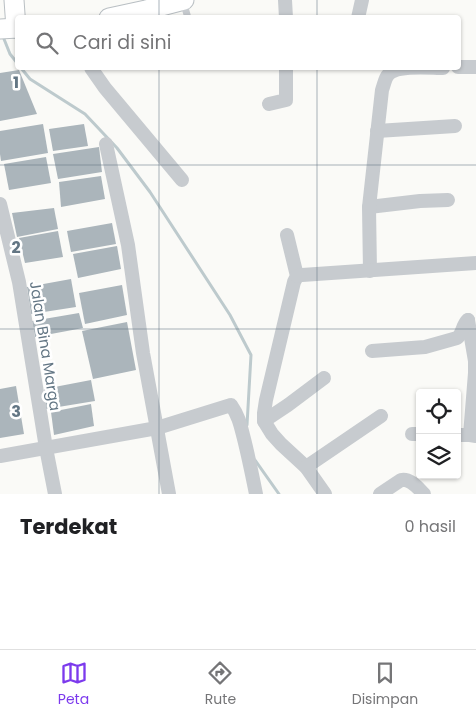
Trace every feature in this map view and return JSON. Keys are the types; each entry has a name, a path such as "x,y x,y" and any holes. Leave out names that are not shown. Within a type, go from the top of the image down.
{"street":[{"path":"11,28 14,0"},
{"path":"120,15 184,0"},
{"path":"285,0 286,15"},
{"path":"359,15 362,0"},
{"path":"461,67 476,67"},
{"path":"92,70 105,88 182,180"},
{"path":"269,104 286,100 286,70"},
{"path":"370,271 369,207 377,130 382,90 386,76 393,70"},
{"path":"377,130 455,126"},
{"path":"106,144 128,245 143,353 169,494"},
{"path":"369,207 448,200"},
{"name":"Jalan Bina Marga","path":"0,204 21,297 55,494"},
{"path":"287,235 297,276 272,371 264,421 281,444 306,467 325,494"},
{"path":"297,276 476,263"},
{"path":"372,351 425,347 456,338 461,335 464,323 472,320 475,373 468,435"},
{"path":"264,421 324,378"},
{"path":"0,456 157,428 230,405 237,414 241,427 256,494"},
{"path":"306,467 381,416"},
{"path":"380,494 404,479 411,482 424,494"}],"lane":[{"path":"184,0 187,15"}],"building":[{"path":"19,70 37,114 0,121 0,73"},
{"path":"43,124 48,153 1,161 0,131"},
{"path":"84,124 88,146 53,151 49,129"},
{"path":"99,147 102,172 58,179 53,154"},
{"path":"46,157 51,183 9,190 4,164"},
{"path":"101,176 105,199 61,207 59,182"},
{"path":"54,208 58,229 17,237 12,213"},
{"path":"112,223 116,244 71,252 67,231"},
{"path":"58,231 63,257 25,263 19,238"},
{"path":"117,246 121,269 78,278 73,254"},
{"path":"71,279 76,307 31,314 27,287"},
{"path":"122,285 127,315 85,324 79,293"},
{"path":"79,313 83,328 35,337 32,321"},
{"path":"127,322 136,370 93,379 82,331"},
{"path":"91,380 95,401 46,409 44,389"},
{"path":"16,386 24,434 0,438 0,389"},
{"path":"91,404 94,426 54,435 51,412"}],"waterway":[{"path":"4,39 10,54 15,60"},
{"path":"23,70 30,79 85,114 117,148 150,192 230,315 251,355 247,425"},
{"path":"255,460 279,494"}]}
